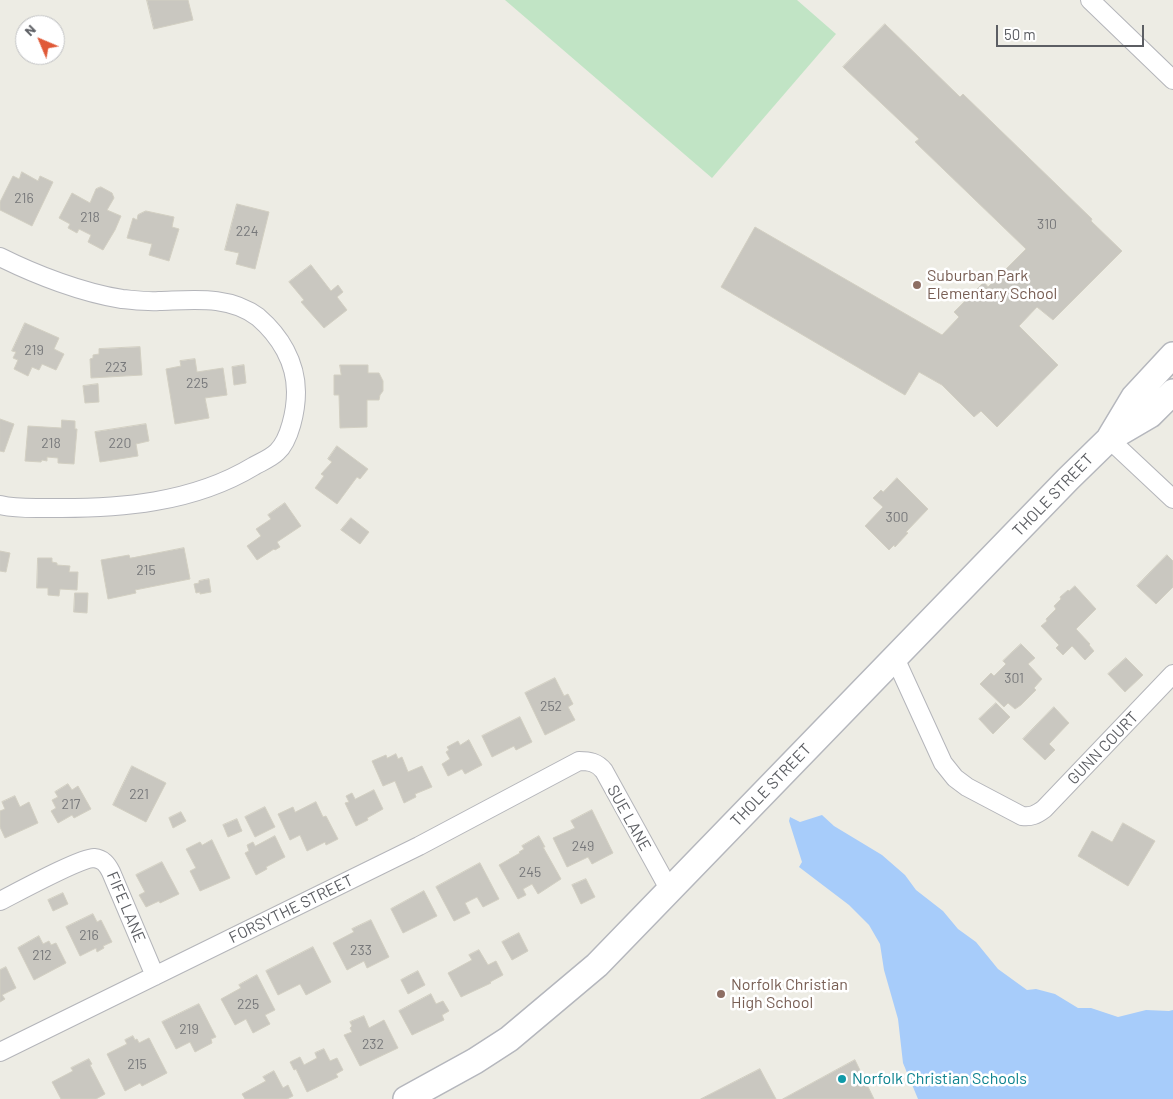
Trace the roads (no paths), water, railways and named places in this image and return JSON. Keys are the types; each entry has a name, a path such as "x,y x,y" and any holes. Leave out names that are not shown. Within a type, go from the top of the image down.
{"street":[{"path":"1090,0 1173,80"},
{"path":"0,257 17,266 86,291 121,299 157,302 195,298 218,301 241,308 256,316 272,330 284,346 292,365 296,386 296,402 291,426 277,452 244,472 208,488 185,496 129,505 27,508 0,505"},
{"name":"THOLE STREET","path":"406,1099 475,1061 515,1034 597,965 1109,439 1134,397 1173,355"},
{"name":"THOLE STREET","path":"1109,439 1150,416 1173,392"},
{"path":"1109,439 1173,499"},
{"name":"GUNN COURT","path":"895,658 943,763 955,778 966,788 1022,816 1029,817 1036,815 1044,809 1173,674"},
{"name":"SUE LANE","path":"579,761 589,761 600,766 604,771 669,889"},
{"name":"FORSYTHE STREET","path":"0,1052 419,846 579,761"},
{"name":"FIFE LANE","path":"0,901 92,858 101,860 108,865 155,976"}],"water":[{"path":"822,815 834,826 882,855 905,875 916,890 943,911 958,929 976,942 998,969 1027,990 1036,989 1055,994 1078,1008 1091,1008 1118,1017 1146,1010 1173,1010 1173,1099 918,1099 903,1063 898,1019 884,970 880,944 869,925 849,905 799,867 802,862 789,821 790,817 800,822"}],"place":[{"name":"Suburban Park Elementary School","path":"917,285"},
{"name":"Norfolk Christian High School","path":"721,994"},
{"name":"Norfolk Christian Schools","path":"842,1079"}]}
